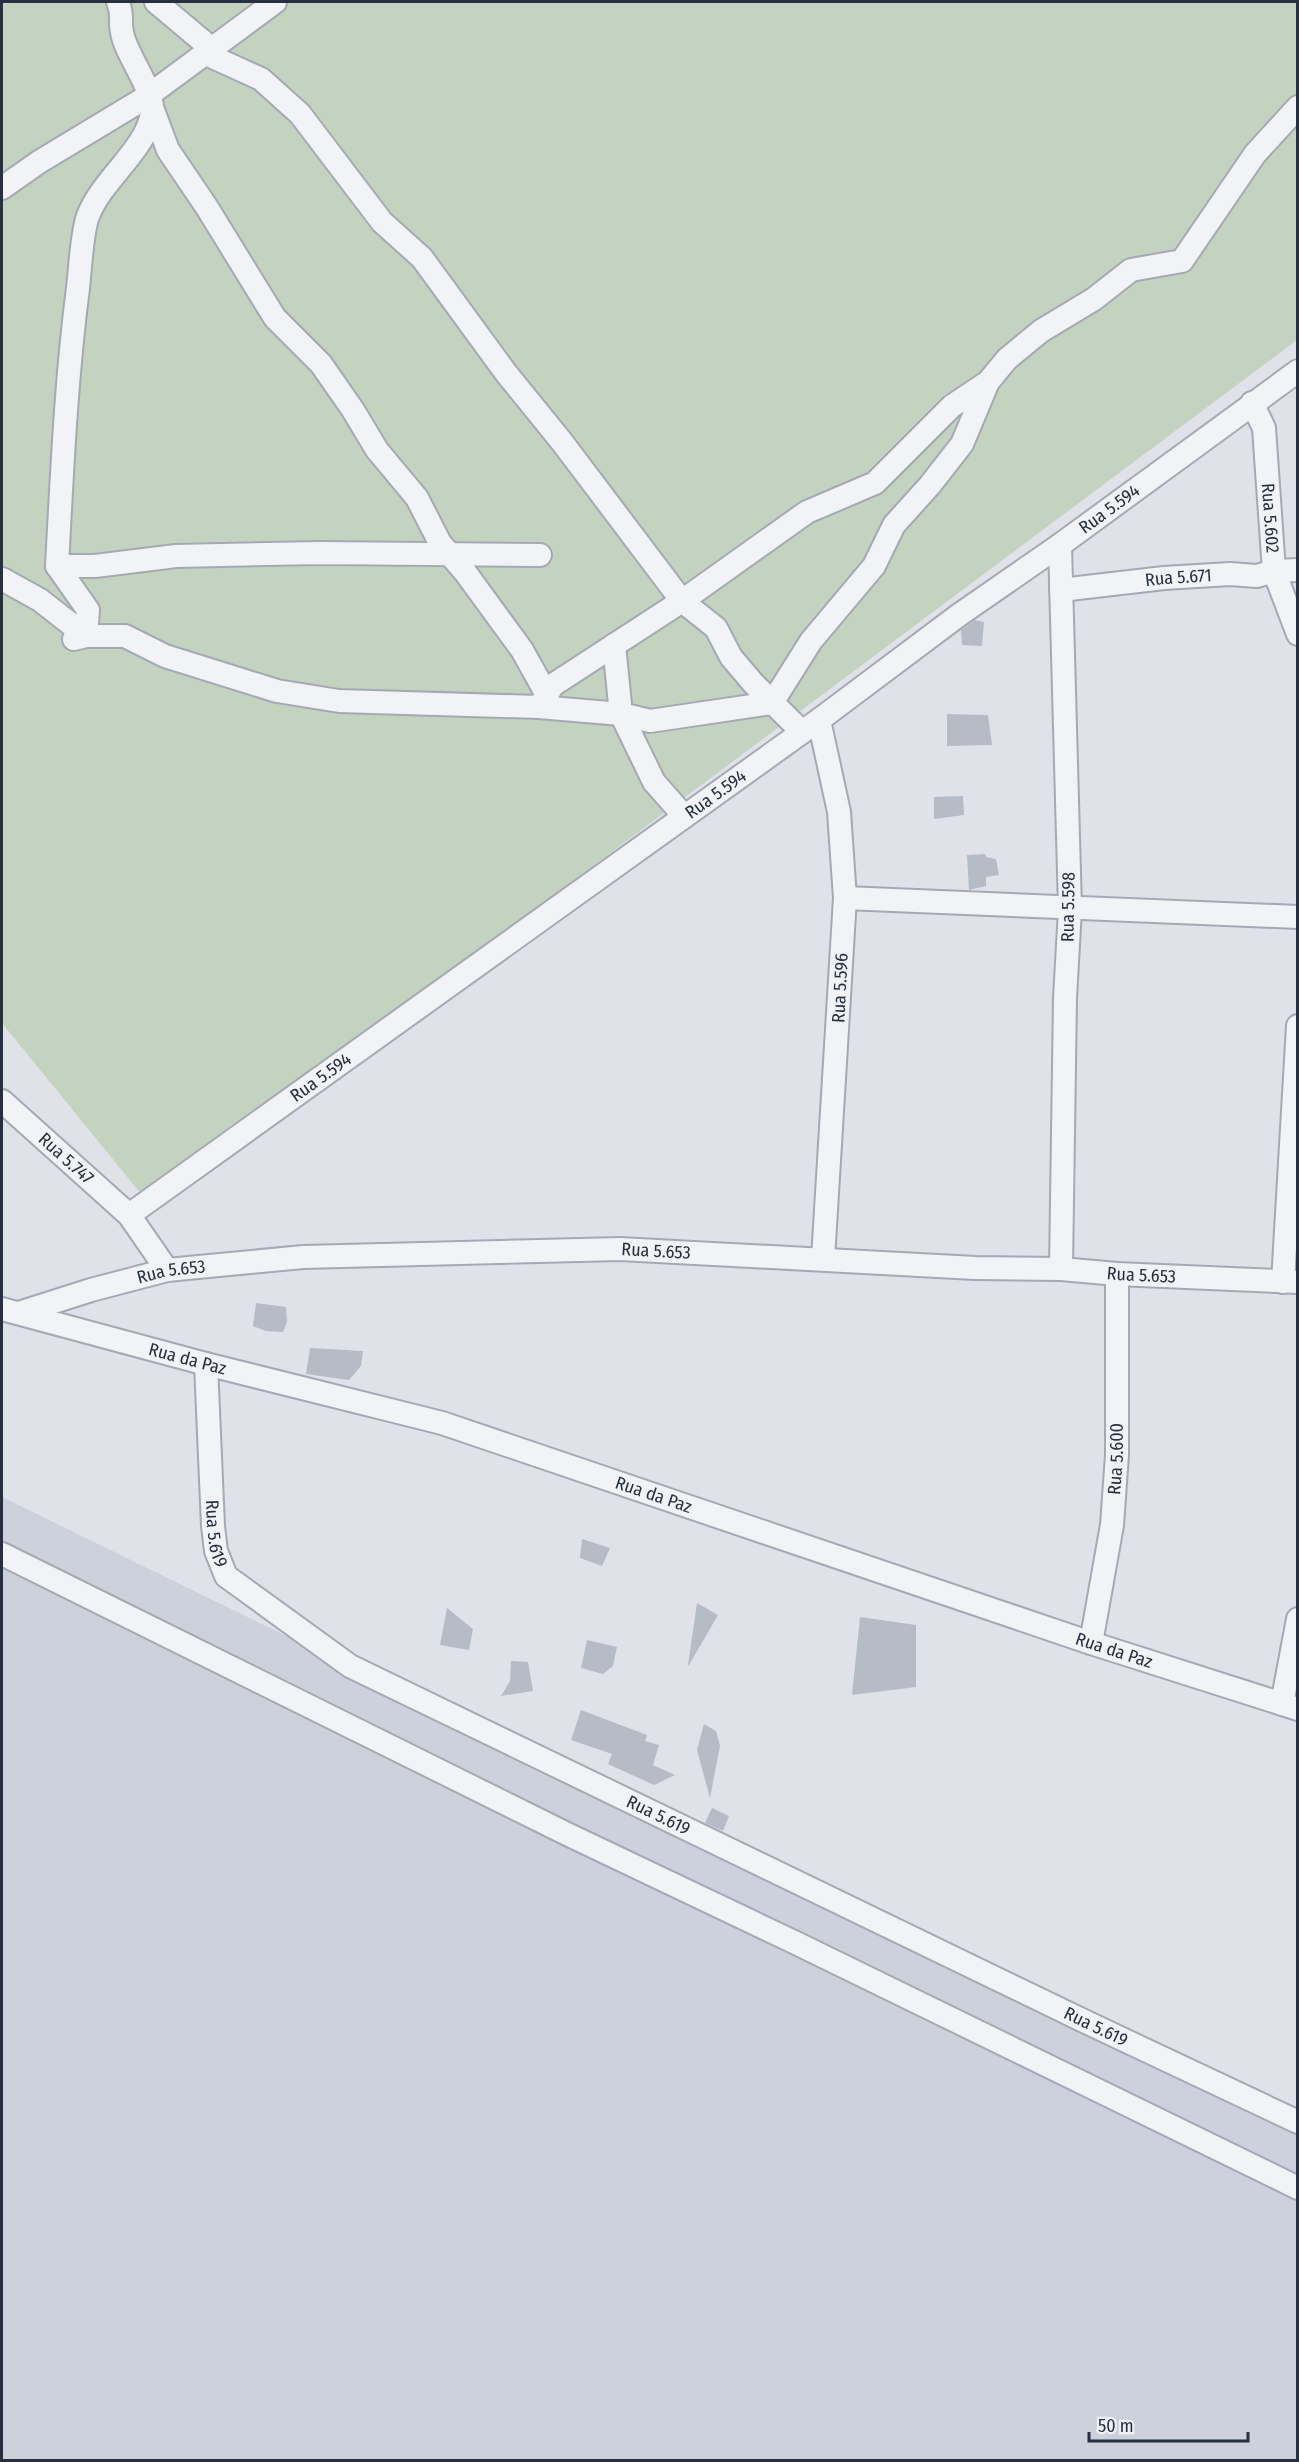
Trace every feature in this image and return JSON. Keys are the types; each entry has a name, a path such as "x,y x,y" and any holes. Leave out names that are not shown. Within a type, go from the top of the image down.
{"street":[{"path":"118,2 123,15 122,32 168,150 206,206 275,318 321,364 377,450 417,498 440,543 450,553 522,650 543,701"},
{"path":"156,2 209,52 261,79 300,114 382,222 422,258 506,373 562,442 682,601 716,628 731,657 772,703 810,726"},
{"path":"2,188 39,162 151,102 209,52 275,2"},
{"path":"80,638 88,610 57,566 65,414 87,217 108,180 148,131 151,102"},
{"path":"543,701 554,686 682,601 807,512 875,483 952,406 988,382 1007,359 1041,331 1094,299 1131,270 1182,261 1255,154 1298,107"},
{"name":"Rua 5.594","path":"129,1215 810,726 959,615 1060,545 1298,371"},
{"path":"2,579 40,600 80,638 125,636 165,656 277,691 339,701 543,701 650,721 772,703 811,640 874,566 894,525 930,485 962,444 988,382"},
{"name":"Rua 5.602","path":"1252,403 1264,428 1274,571 1298,634"},
{"name":"Rua 5.598","path":"1060,545 1070,909 1065,998 1061,1269"},
{"path":"57,566 95,566 176,556 319,553 540,555"},
{"name":"Rua 5.671","path":"1061,590 1164,578 1230,574 1257,576 1274,571 1298,570"},
{"path":"615,645 621,714 654,782 684,816"},
{"name":"Rua 5.596","path":"810,726 839,812 845,898 824,1259"},
{"path":"845,898 1298,917"},
{"path":"1290,1282 1298,1026"},
{"name":"Rua 5.747","path":"2,1101 129,1215 167,1270"},
{"name":"Rua 5.653","path":"10,1311 167,1270 303,1257 620,1249 1290,1282"},
{"name":"Rua 5.600","path":"1091,1643 1112,1525 1117,1455 1117,1274"},
{"name":"Rua da Paz","path":"10,1311 442,1424 1091,1643 1290,1707"},
{"name":"Rua 5.619","path":"206,1364 213,1526 216,1551 226,1576 350,1666 1298,2122"},
{"path":"2,1554 556,1828 1298,2188"},
{"path":"1290,1707 1298,1619"}],"shaded area":[{"path":"2,1497 1297,2130 1297,2460 2,2460"}],"green space":[{"path":"2,2 1297,2 1297,340 146,1200 2,1023"}],"building":[{"path":"975,620 984,622 982,646 962,645 961,630"},
{"path":"947,714 988,715 992,745 947,746"},
{"path":"963,796 964,815 934,819 934,797"},
{"path":"985,854 986,857 996,859 999,875 986,877 986,886 969,890 967,855"},
{"path":"256,1303 286,1307 287,1322 283,1332 266,1331 253,1326"},
{"path":"310,1348 363,1351 361,1366 349,1380 306,1374"},
{"path":"582,1539 610,1548 602,1566 580,1558"},
{"path":"697,1603 718,1615 688,1665"},
{"path":"447,1608 473,1629 469,1650 440,1645"},
{"path":"860,1617 916,1625 916,1687 852,1695"},
{"path":"587,1640 617,1647 613,1666 603,1674 581,1668"},
{"path":"511,1661 528,1662 533,1691 501,1696 510,1681"},
{"path":"581,1710 647,1735 645,1741 659,1745 653,1765 675,1775 654,1785 608,1764 612,1754 571,1740"},
{"path":"704,1724 716,1731 720,1746 710,1798 697,1750"},
{"path":"712,1808 729,1816 723,1831 705,1823"}]}
